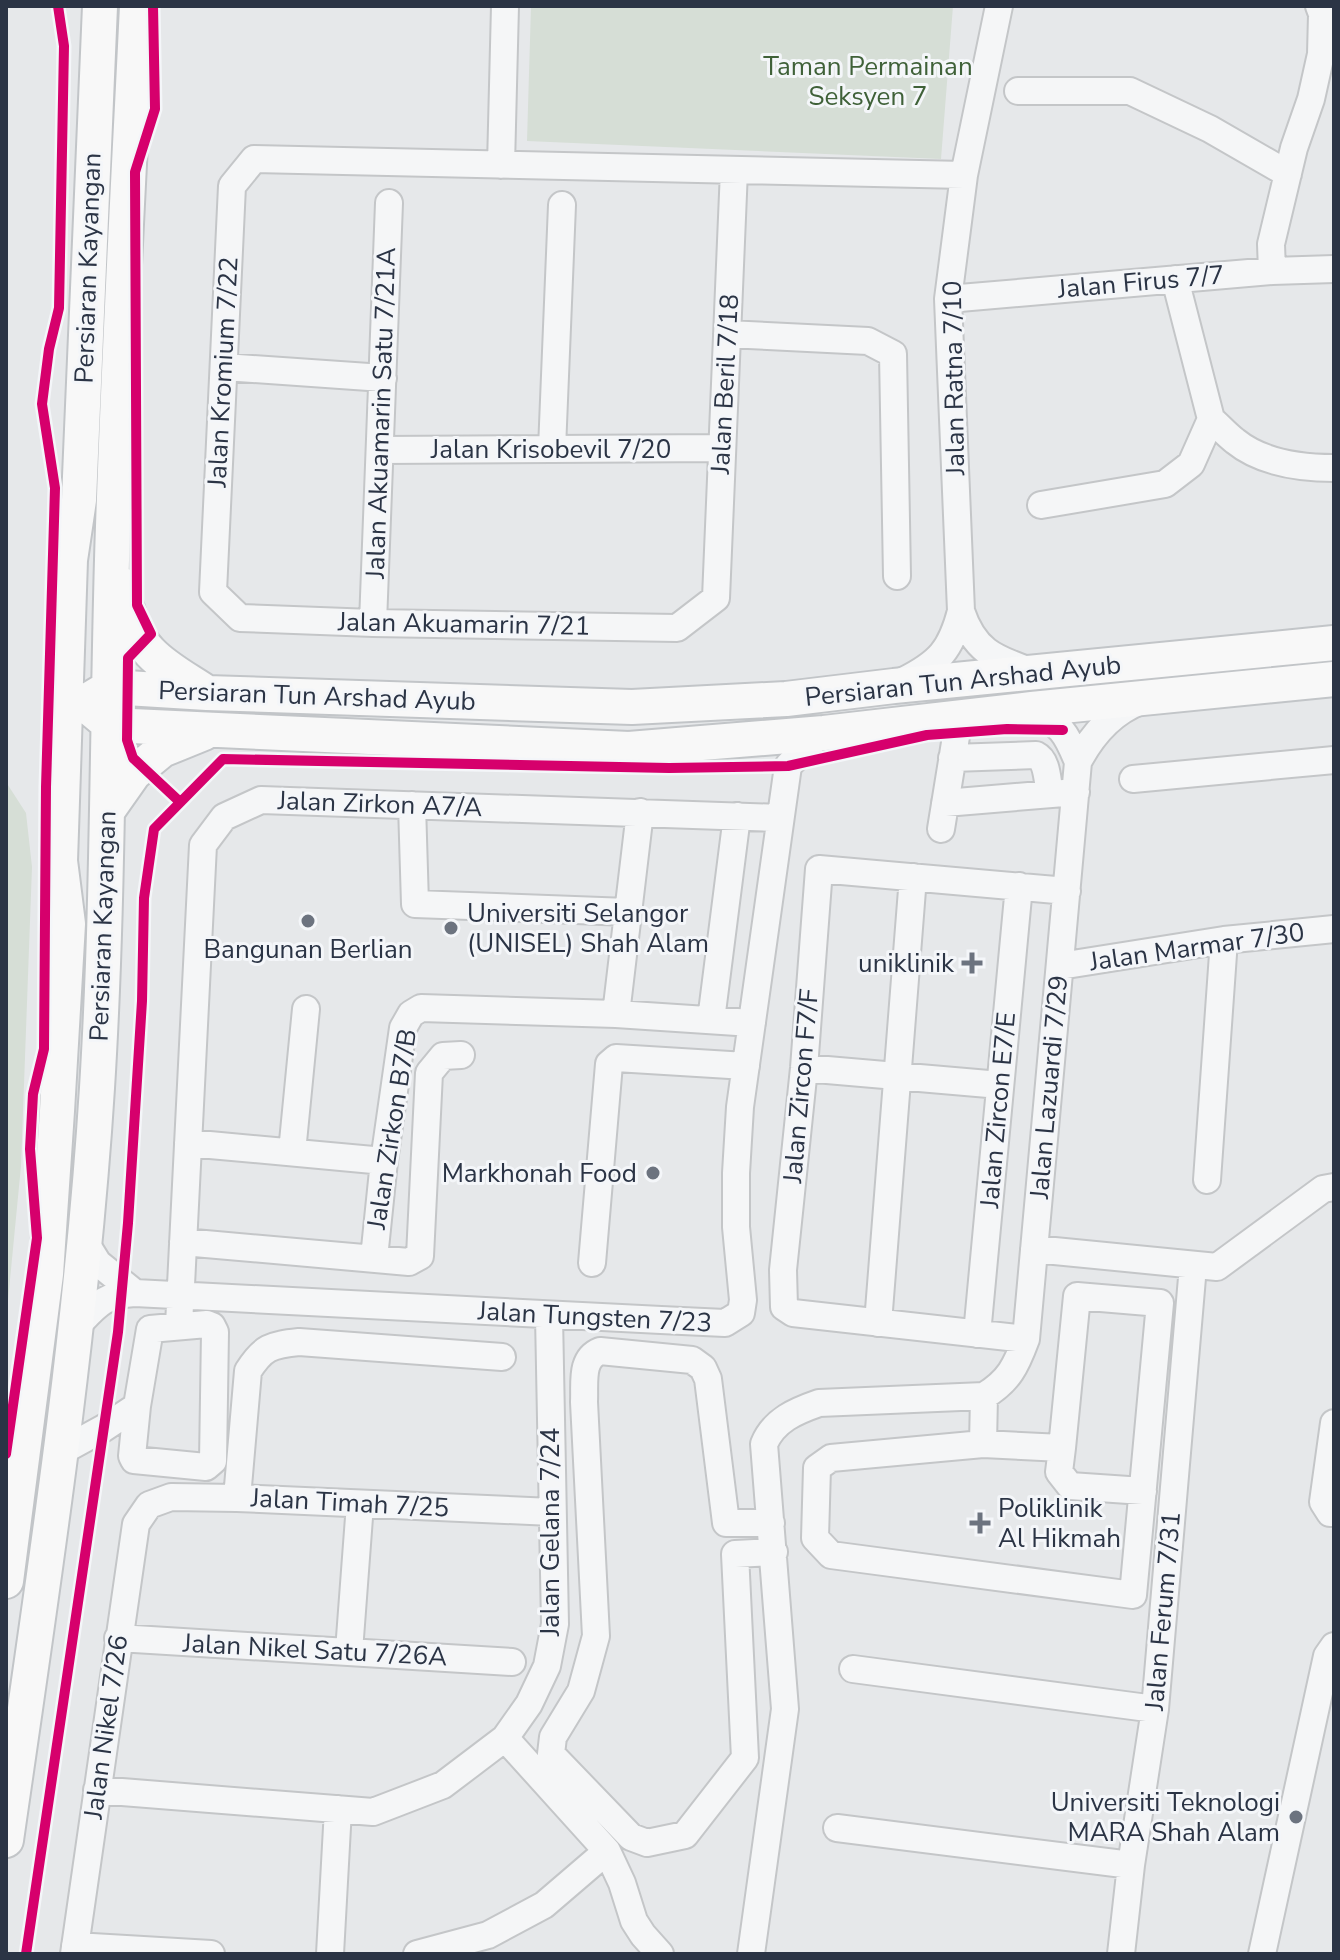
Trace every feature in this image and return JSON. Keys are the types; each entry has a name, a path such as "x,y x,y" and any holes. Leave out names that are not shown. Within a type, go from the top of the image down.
{"main road":[{"name":"Persiaran Kayangan","path":"6,1581 46,1274 68,924 60,861 70,560 79,500 100,6"},
{"name":"Persiaran Kayangan","path":"97,695 112,559 137,6"},
{"path":"68,924 97,695 79,500"},
{"path":"112,559 126,608 148,651 207,693"},
{"name":"Persiaran Tun Arshad Ayub","path":"97,695 207,693 632,707 786,699 1334,643"},
{"name":"Persiaran Tun Arshad Ayub","path":"110,725 629,749 824,733 1334,679"},
{"path":"97,695 110,725"},
{"name":"Persiaran Kayangan","path":"6,1840 62,1451 85,1242 97,1084 110,725"},
{"path":"108,810 134,773 162,750 212,730"}],"street":[{"path":"505,6 501,165 964,175"},
{"name":"Jalan Ratna 7/10","path":"999,6 964,175 948,299 961,611 966,626 982,649 1001,661 1033,672"},
{"path":"1272,271 1271,244 1321,54 1322,14 1319,6"},
{"path":"1018,91 1130,91 1210,129 1288,174"},
{"name":"Jalan Kromium 7/22","path":"213,592 232,186 254,159 501,165"},
{"name":"Jalan Beril 7/18","path":"716,598 734,170"},
{"name":"Jalan Akuamarin Satu 7/21A","path":"373,623 389,203"},
{"path":"552,449 562,205"},
{"name":"Jalan Firus 7/7","path":"948,299 1272,271 1334,269"},
{"path":"1175,279 1211,419 1237,443 1268,460 1334,468"},
{"path":"727,334 868,341 893,354 897,576"},
{"path":"224,367 383,378"},
{"path":"1041,505 1165,484 1191,464 1211,419"},
{"name":"Jalan Krisobevil 7/20","path":"381,450 722,448"},
{"name":"Jalan Akuamarin 7/21","path":"213,592 240,618 677,628 716,598"},
{"name":"Jalan Ratna 7/10","path":"894,686 932,665 955,635 961,611"},
{"path":"1078,762 1097,731 1108,720 1153,696"},
{"path":"1032,709 1063,730 1078,762"},
{"path":"952,758 1036,755 1042,758 1063,793 943,816 952,758 959,718"},
{"path":"757,739 770,747 788,766 824,733"},
{"path":"1133,779 1334,760"},
{"name":"Jalan Lazuardi 7/29","path":"984,1396 1009,1377 1026,1339 1067,891 1063,793 1078,762"},
{"name":"Jalan Tungsten 7/23","path":"76,1327 107,1298 135,1293 725,1323 741,1313 743,1300 736,1227 740,1107 788,766"},
{"name":"Jalan Zirkon A7/A","path":"179,1325 203,845 224,817 261,800 780,818"},
{"path":"412,805 415,904 628,912"},
{"path":"640,812 616,1014 752,1023"},
{"path":"711,1020 737,816"},
{"name":"Jalan Zircon F7/F","path":"1026,1339 793,1313 784,1307 783,1270 804,1068 819,869 1067,891"},
{"path":"878,1323 913,877"},
{"name":"Jalan Zircon E7/E","path":"977,1334 1019,886"},
{"name":"Jalan Marmar 7/30","path":"1060,966 1224,940 1334,929"},
{"path":"1207,1180 1224,940"},
{"name":"Jalan Zirkon B7/B","path":"374,1258 403,1028 411,1014 421,1008 616,1014"},
{"path":"292,1152 306,1009"},
{"path":"183,1242 409,1262 420,1256 429,1073 443,1056 461,1055"},
{"path":"592,1263 609,1064 616,1058 746,1066"},
{"path":"804,1068 1000,1085"},
{"path":"188,1143 384,1161"},
{"path":"1034,1249 1217,1267 1323,1189 1334,1187"},
{"path":"85,1242 98,1263 135,1293"},
{"name":"Jalan Ferum 7/31","path":"1121,1954 1155,1709 1193,1266"},
{"path":"740,1269 783,1270"},
{"path":"1062,1448 983,1444 831,1458 817,1468 815,1538 831,1555 1133,1595 1143,1491 1160,1303 1077,1296 1062,1448 1059,1472 1070,1486 1143,1491"},
{"name":"Jalan Gelana 7/24","path":"97,1790 373,1812 443,1785 505,1738 529,1704 547,1666 555,1624 549,1316"},
{"path":"179,1325 212,1326 215,1332 211,1465 134,1460 137,1406 150,1329 179,1325"},
{"path":"237,1498 248,1371 258,1355 276,1345 299,1342 502,1357"},
{"path":"771,1523 726,1523 708,1379 703,1368 692,1360 600,1351 589,1358 584,1402 596,1636 581,1691 553,1737 551,1754 631,1837 647,1843 685,1835 745,1758 735,1554 774,1552"},
{"path":"751,1954 785,1709 764,1444 768,1433 798,1410 819,1403 984,1396 983,1444"},
{"path":"62,1451 137,1406"},
{"path":"1334,1423 1323,1502 1330,1513 1334,1513"},
{"name":"Jalan Timah 7/25","path":"149,1505 171,1497 237,1498 552,1512"},
{"path":"349,1651 360,1504"},
{"name":"Jalan Nikel 7/26","path":"74,1950 136,1524 149,1505"},
{"name":"Jalan Nikel Satu 7/26A","path":"118,1638 512,1662"},
{"path":"1262,1954 1327,1656 1334,1646"},
{"path":"853,1669 1155,1709"},
{"path":"505,1738 607,1851 619,1874 637,1928 660,1954"},
{"path":"330,1954 338,1809"},
{"path":"837,1828 1131,1865"},
{"path":"417,1954 488,1935 544,1905 607,1851"},
{"path":"74,1950 211,1954"}],"green space":[{"name":"Taman Permainan Seksyen 7","path":"531,6 953,6 941,159 527,141"},
{"path":"6,782 26,813 32,867 21,1166 6,1321"}],"cycle path":[{"path":"6,1454 37,1238 30,1149 33,1094 44,1049 46,787 55,488 42,404 49,349 59,308 64,46 58,6"},
{"path":"153,6 155,109 135,172 137,605 151,634 128,658 127,740 133,758 180,802"},
{"path":"26,1954 118,1332 142,1001 144,898 154,829 223,759 669,768 788,766 927,735 1007,729 1063,730"}],"place":[{"name":"Bangunan Berlian","path":"308,921"},
{"name":"Universiti Selangor (UNISEL) Shah Alam","path":"451,928"},
{"name":"uniklinik","path":"972,963"},
{"name":"Markhonah Food","path":"653,1173"},
{"name":"Poliklinik Al Hikmah","path":"980,1523"},
{"name":"Universiti Teknologi MARA Shah Alam","path":"1296,1817"}]}
